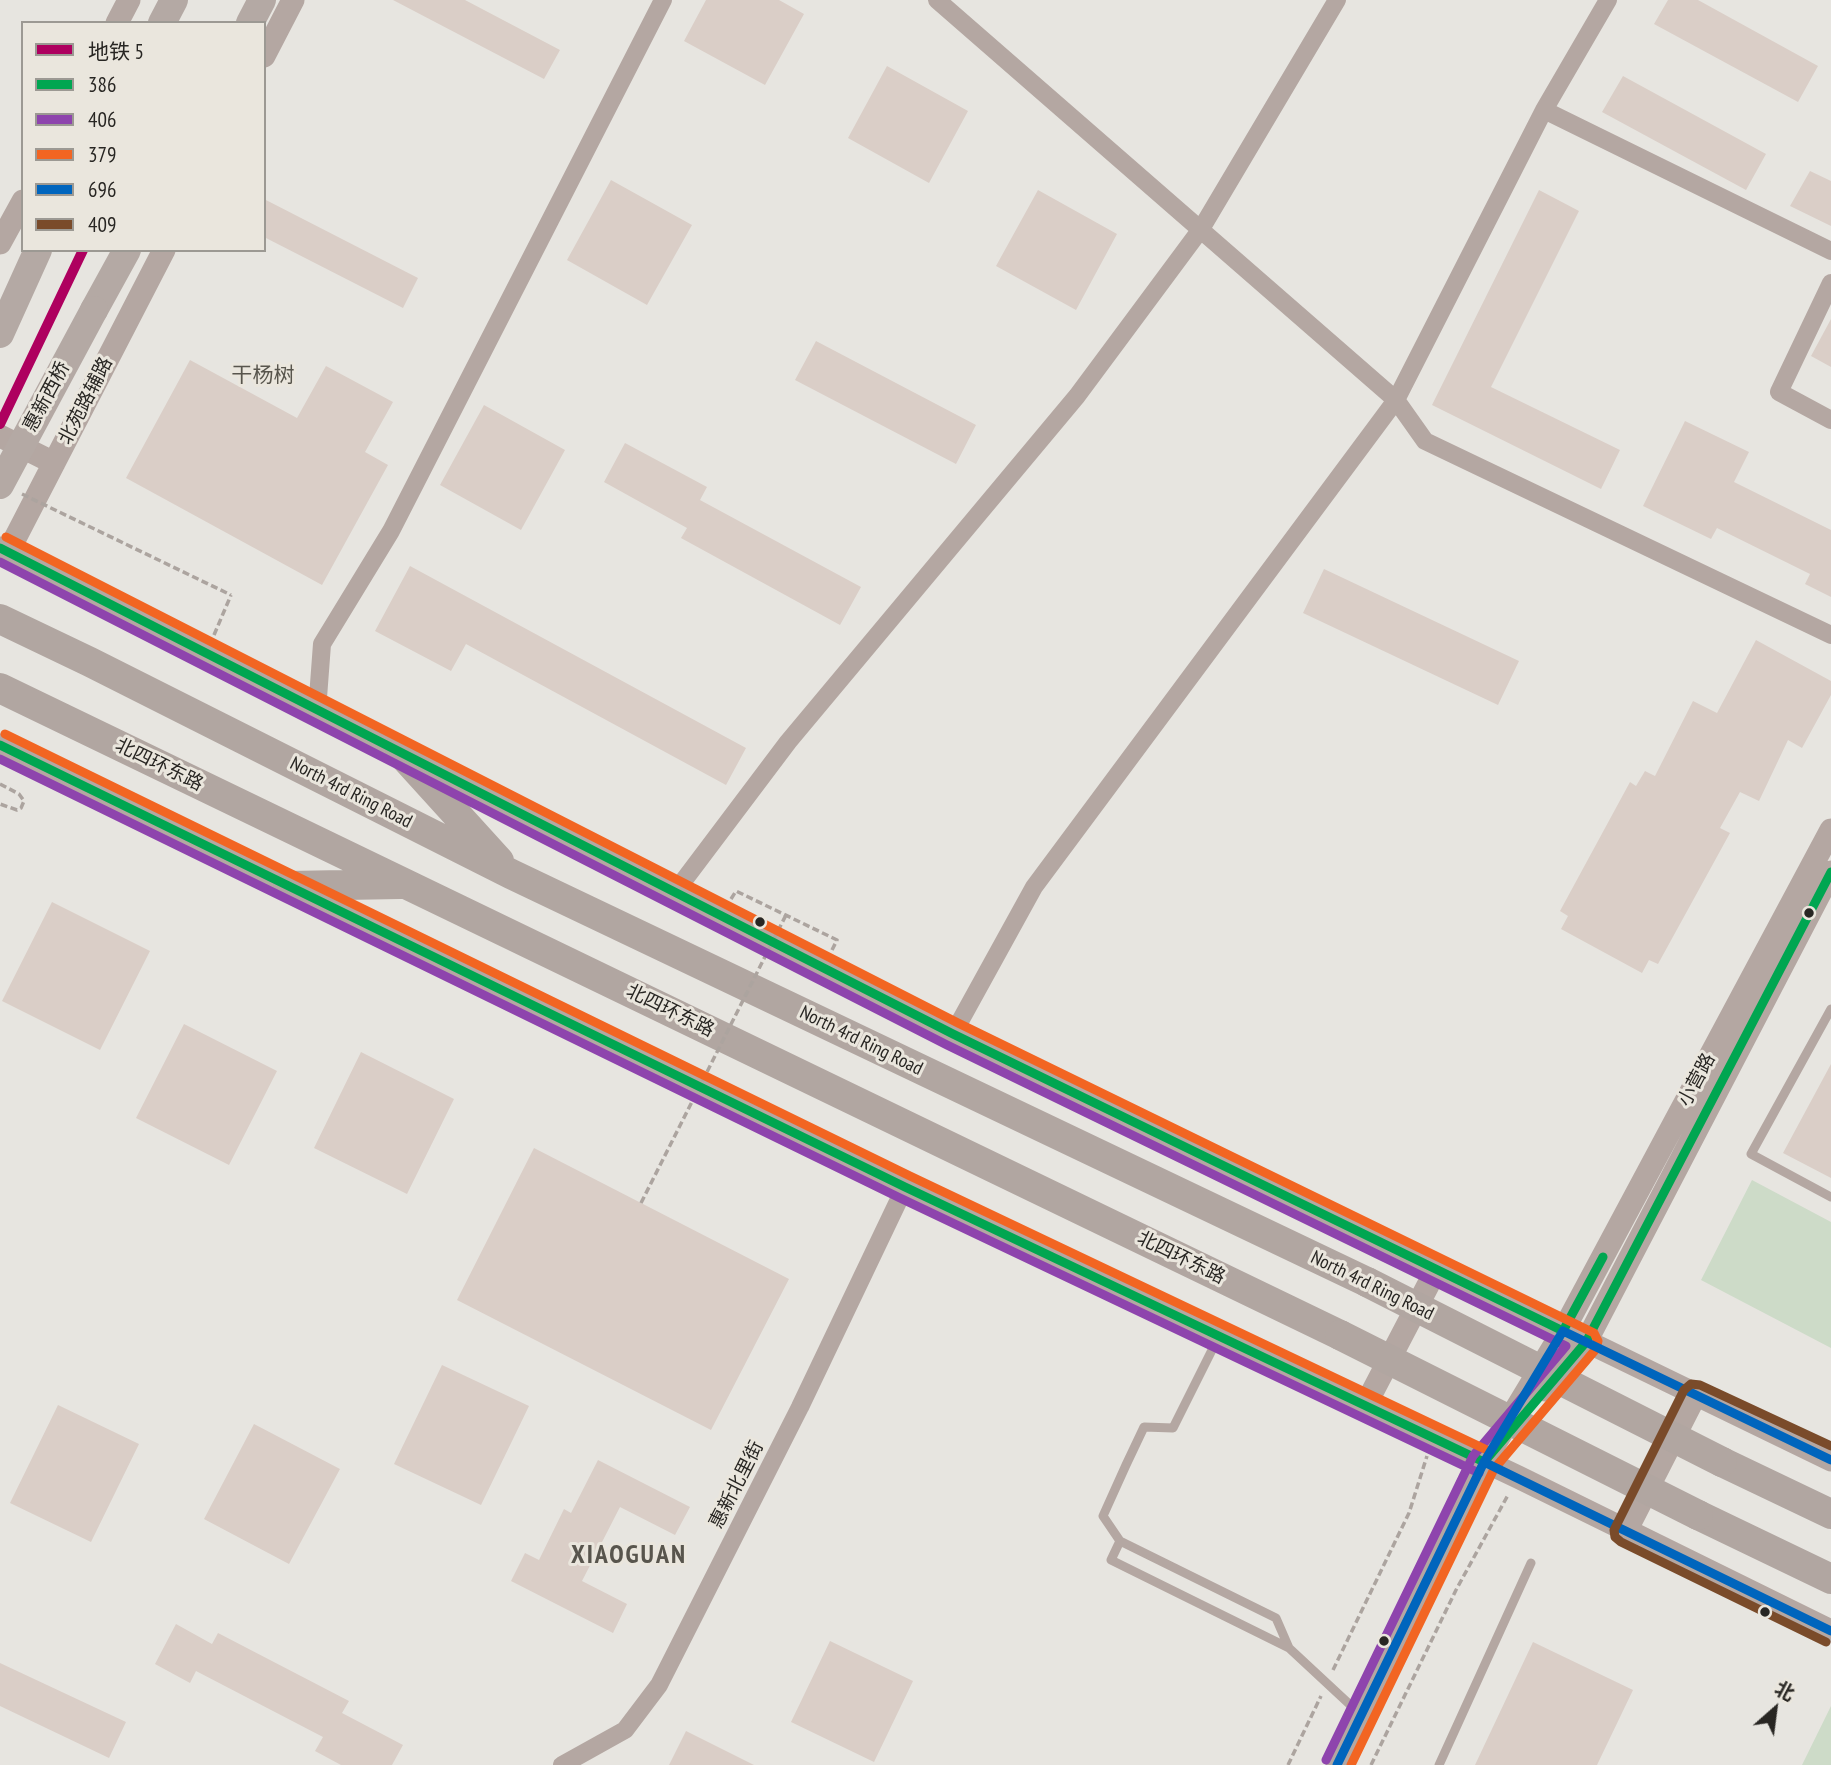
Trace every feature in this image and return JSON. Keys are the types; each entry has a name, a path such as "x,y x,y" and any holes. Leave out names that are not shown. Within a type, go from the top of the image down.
{"highway":[{"name":"North 4rd Ring Road","path":"0,619 512,874 1367,1282 1722,1462 1831,1514"},
{"name":"北四环东路","path":"0,688 1340,1335 1831,1579"},
{"path":"400,752 512,874"},
{"path":"288,886 405,883"}],"main road":[{"path":"163,21 174,0"},
{"path":"251,21 262,0"},
{"name":"惠新西桥","path":"11,489 94,310 126,252"},
{"path":"0,334 33,261"}],"street":[{"path":"118,21 130,0"},
{"path":"266,53 293,0"},
{"path":"317,711 322,644 391,531 663,0"},
{"path":"937,0 1396,400 1425,441 1831,635"},
{"path":"675,892 788,742 1077,396 1201,229 1337,0"},
{"path":"953,1034 1034,887 1396,400 1544,110 1608,0"},
{"path":"1544,110 1831,251"},
{"path":"0,243 21,205"},
{"name":"北苑路辅路","path":"4,550 54,463 163,252"},
{"path":"1831,283 1779,392 1831,420"},
{"path":"0,436 54,463"},
{"path":"4,550 953,1034 1831,1461"},
{"path":"0,745 905,1187 1518,1477 1831,1632"},
{"name":"小营路","path":"1485,1462 1563,1331 1831,830"},
{"name":"小营路","path":"1485,1462 1586,1342 1831,872"},
{"name":"惠新北里街","path":"562,1765 625,1730 659,1685 800,1407 905,1187"},
{"path":"1365,1406 1436,1270"},
{"path":"1626,1531 1695,1396"},
{"path":"1337,1765 1485,1462"}],"lane":[{"path":"1831,1009 1751,1154 1831,1197"},
{"path":"1219,1336 1173,1428 1144,1427 1104,1516 1120,1541 1276,1618 1289,1648"},
{"path":"1120,1541 1111,1560 1289,1648 1362,1715"},
{"path":"1439,1765 1531,1563"}],"path":[{"path":"11,489 231,595 205,654"},
{"path":"0,784 19,794 24,802 22,808 17,810 0,804"},
{"path":"736,891 836,940"},
{"path":"641,1203 786,915"},
{"path":"1288,1765 1409,1513 1433,1438"},
{"path":"1371,1765 1456,1590 1518,1477"}],"green space":[{"path":"1752,1180 1831,1222 1831,1348 1701,1280"},
{"path":"1831,1706 1831,1765 1802,1765"}],"building":[{"path":"393,0 465,0 560,50 544,79"},
{"path":"706,0 779,0 804,14 765,85 684,41"},
{"path":"1668,0 1698,0 1818,66 1798,102 1654,24"},
{"path":"887,66 968,111 929,183 848,138"},
{"path":"1623,76 1766,154 1746,190 1602,112"},
{"path":"1810,171 1831,181 1831,226 1790,206"},
{"path":"611,180 692,225 647,305 567,260"},
{"path":"1038,190 1117,234 1076,310 996,266"},
{"path":"1539,190 1579,211 1491,387 1620,450 1601,489 1432,405"},
{"path":"266,200 418,278 403,308 266,238"},
{"path":"1831,319 1831,367 1811,356"},
{"path":"816,341 976,425 956,464 795,380"},
{"path":"190,360 297,418 326,366 393,402 365,452 388,465 322,585 126,478"},
{"path":"484,405 565,450 521,530 440,485"},
{"path":"1685,421 1749,452 1734,482 1831,530 1831,597 1805,584 1810,574 1717,528 1711,539 1643,506"},
{"path":"625,443 707,487 700,500 861,587 840,625 681,538 687,528 604,482"},
{"path":"410,566 746,748 726,785 466,644 451,671 375,631"},
{"path":"1324,569 1519,661 1498,705 1303,613"},
{"path":"1756,640 1831,681 1831,695 1802,748 1788,740 1759,801 1740,792 1720,828 1730,833 1658,964 1649,960 1642,973 1561,929 1568,916 1560,911 1630,782 1636,786 1645,771 1655,776 1693,701 1717,713"},
{"path":"52,902 150,951 100,1050 2,1001"},
{"path":"184,1024 277,1071 229,1165 136,1118"},
{"path":"361,1052 454,1099 407,1194 314,1148"},
{"path":"1831,1064 1831,1178 1783,1153"},
{"path":"534,1148 789,1279 711,1430 457,1300"},
{"path":"442,1365 529,1406 481,1505 394,1464"},
{"path":"58,1405 139,1444 91,1542 10,1503"},
{"path":"254,1424 340,1469 289,1564 204,1519"},
{"path":"598,1460 690,1507 675,1535 620,1507 582,1581 627,1604 613,1633 511,1581 525,1553 539,1560 564,1509 571,1513"},
{"path":"176,1624 212,1644 218,1633 349,1701 342,1713 403,1745 392,1765 341,1765 315,1751 323,1737 196,1671 190,1683 155,1664"},
{"path":"830,1641 913,1681 874,1762 791,1722"},
{"path":"1533,1642 1633,1690 1597,1765 1475,1765"},
{"path":"0,1663 126,1722 109,1758 0,1706"},
{"path":"686,1731 754,1765 669,1765"}],"metro line":[{"name":"5","path":"0,424 82,252"}],"transit line":[{"name":"379","path":"6,537 958,1023 1594,1333 1598,1341 1596,1349 1494,1469 1351,1765"},
{"name":"386","path":"0,548 953,1034 1563,1331 1603,1257"},
{"name":"406","path":"0,562 947,1045 1566,1346 1473,1456 1326,1760"},
{"name":"379","path":"5,734 910,1176 1489,1451"},
{"name":"386","path":"0,745 905,1187 1484,1462 1586,1342 1831,872"},
{"name":"406","path":"0,759 900,1198 1479,1473"},
{"name":"696","path":"1337,1765 1484,1462 1563,1331 1831,1460"},
{"name":"409","path":"1826,1642 1621,1542 1615,1537 1614,1530 1684,1390 1691,1384 1700,1385 1831,1446"},
{"name":"696","path":"1484,1462 1831,1631"}],"district":[{"name":"干杨树","path":"263,376"},
{"name":"XIAOGUAN","path":"629,1556"}]}
